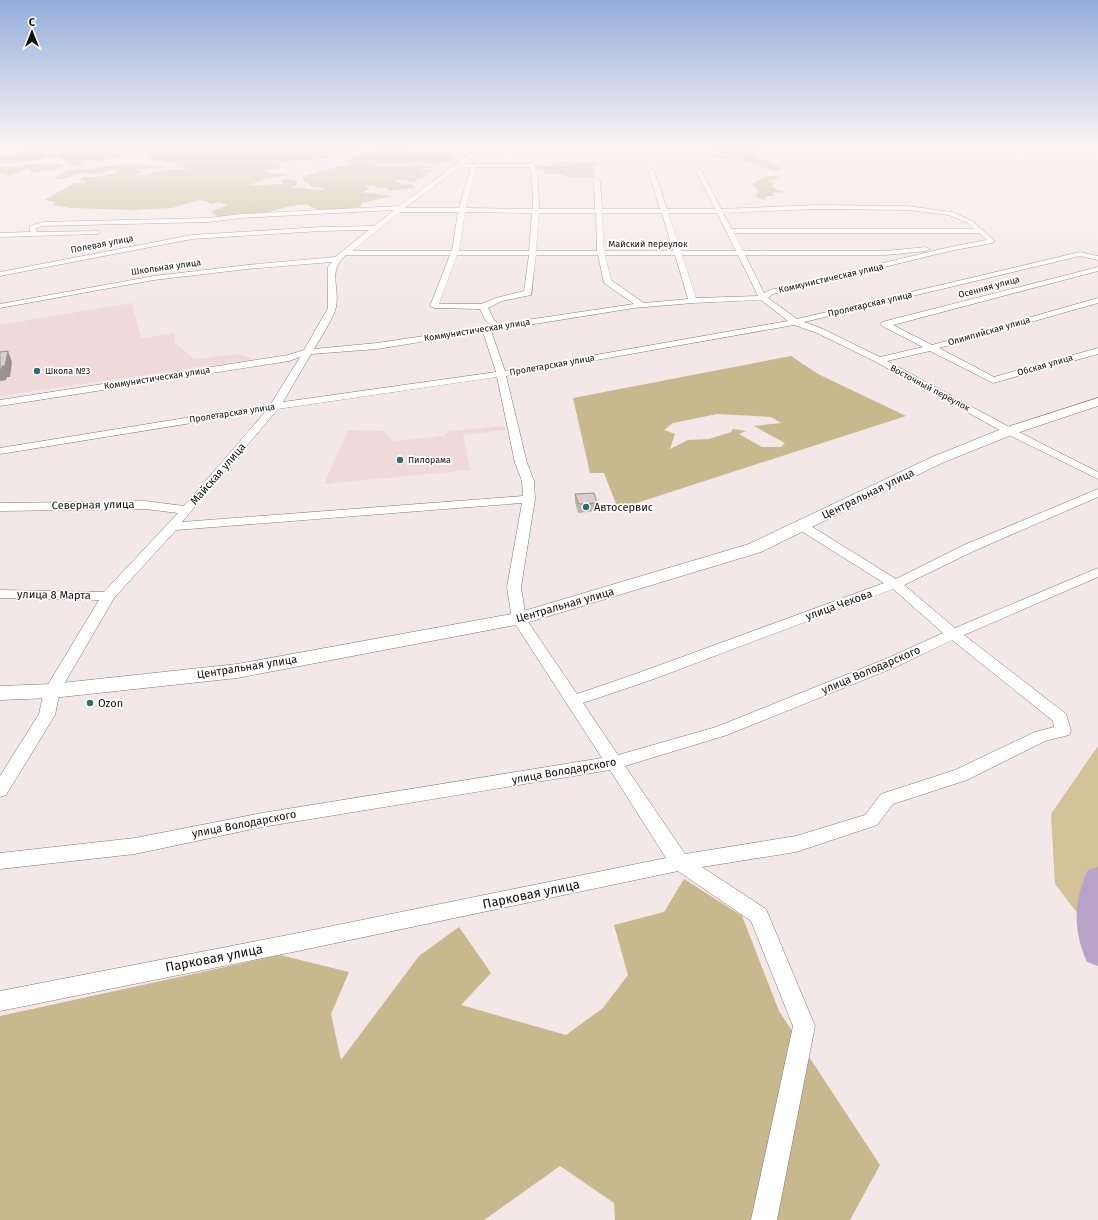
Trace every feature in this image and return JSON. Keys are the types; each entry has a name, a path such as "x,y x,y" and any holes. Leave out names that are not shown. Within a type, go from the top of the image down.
{"main road":[{"name":"Центральная улица","path":"0,693 52,691 237,671 520,620 755,548 937,460 1009,431 1098,402"}],"street":[{"path":"341,256 411,201"},
{"path":"464,201 455,252 434,306 483,307 488,304 528,293 535,201"},
{"path":"599,201 601,253 607,281 642,305"},
{"path":"662,201 693,301"},
{"path":"713,201 728,231 742,253 763,298"},
{"path":"31,235 34,232 32,226 43,224 208,220 241,216 400,209 718,211 817,207 914,208 950,213 970,222 992,242 950,249"},
{"name":"Полевая улица","path":"0,274 192,237 377,228"},
{"path":"728,231 981,231"},
{"path":"0,235 97,232"},
{"name":"Майский переулок","path":"341,256 455,252 886,253 915,249 950,249"},
{"name":"Коммунистическая улица","path":"0,403 289,358 308,352 377,346 491,327 642,305 763,298 770,292 950,249"},
{"name":"Пролетарская улица","path":"0,451 275,406 501,374 795,322 1080,254 1098,258"},
{"name":"Школьная улица","path":"0,306 154,278 247,267 309,262 341,256"},
{"name":"Майская улица","path":"0,790 47,715 52,691 108,596 172,527 275,406 308,352 332,308 332,267 341,256"},
{"path":"309,262 332,272"},
{"name":"Осенняя улица","path":"931,348 884,324 1098,269"},
{"name":"Восточный переулок","path":"763,298 795,322 820,331 879,360 1009,431 1098,476"},
{"name":"Олимпийская улица","path":"879,360 931,348 1098,300"},
{"path":"483,307 490,321 521,463 528,481 529,499 514,587 520,620 680,863 759,915 804,1026 764,1220"},
{"name":"Обская улица","path":"931,348 993,380 1098,350"},
{"name":"улица Чехова","path":"573,701 646,676 895,584 969,548 1098,493"},
{"path":"172,527 529,499"},
{"name":"Северная улица","path":"0,507 145,505 186,510"},
{"path":"802,526 895,584 953,634"},
{"name":"улица Володарского","path":"0,861 135,846 262,820 614,763 721,731 893,662 953,634 1098,572"},
{"name":"улица 8 Марта","path":"0,594 108,596"},
{"name":"Парковая улица","path":"0,1001 292,943 680,863 796,844 871,820 887,799 961,775 1041,736 1063,731 1060,718 953,634"}],"shaded area":[{"path":"50,201 195,201 172,208 130,210 71,208 52,205 56,202"},
{"path":"206,201 371,201 362,203 361,206 333,211 319,210 307,204 290,206 266,213 241,213 227,216 218,216 213,214 212,211 228,205 217,202 211,204"},
{"path":"132,303 141,338 175,333 174,342 194,359 238,354 255,359 0,396 0,325"},
{"path":"791,356 818,374 906,416 618,509 604,473 590,473 573,398","holes":["717,414 771,417 781,423 754,426 785,443 781,447 762,447 739,434 746,431 733,429 731,432 709,439 688,440 670,449 675,434 664,430 673,423"]},
{"path":"504,426 506,430 463,435 470,470 324,484 348,430 384,431 392,441 444,436 449,431"},
{"path":"1098,746 1098,940 1055,884 1051,814"},
{"path":"684,879 742,916 779,1011 880,1165 850,1220 615,1220 614,1203 560,1166 484,1220 0,1220 0,1016 280,955 349,972 331,1014 341,1060 419,956 459,927 491,973 461,1005 566,1035 603,1008 628,975 614,925 664,912"}],"building":[{"path":"8,351 5,366 2,366 2,369 0,369 0,352"},
{"path":"594,493 597,503 579,504 575,494"}],"waterway":[{"path":"1098,879 1091,925 1094,943 1098,952"}],"place":[{"name":"Школа №3","path":"37,371"},
{"name":"Пилорама","path":"400,460"},
{"name":"Автосервис","path":"586,507"},
{"name":"Ozon","path":"90,703"}]}
